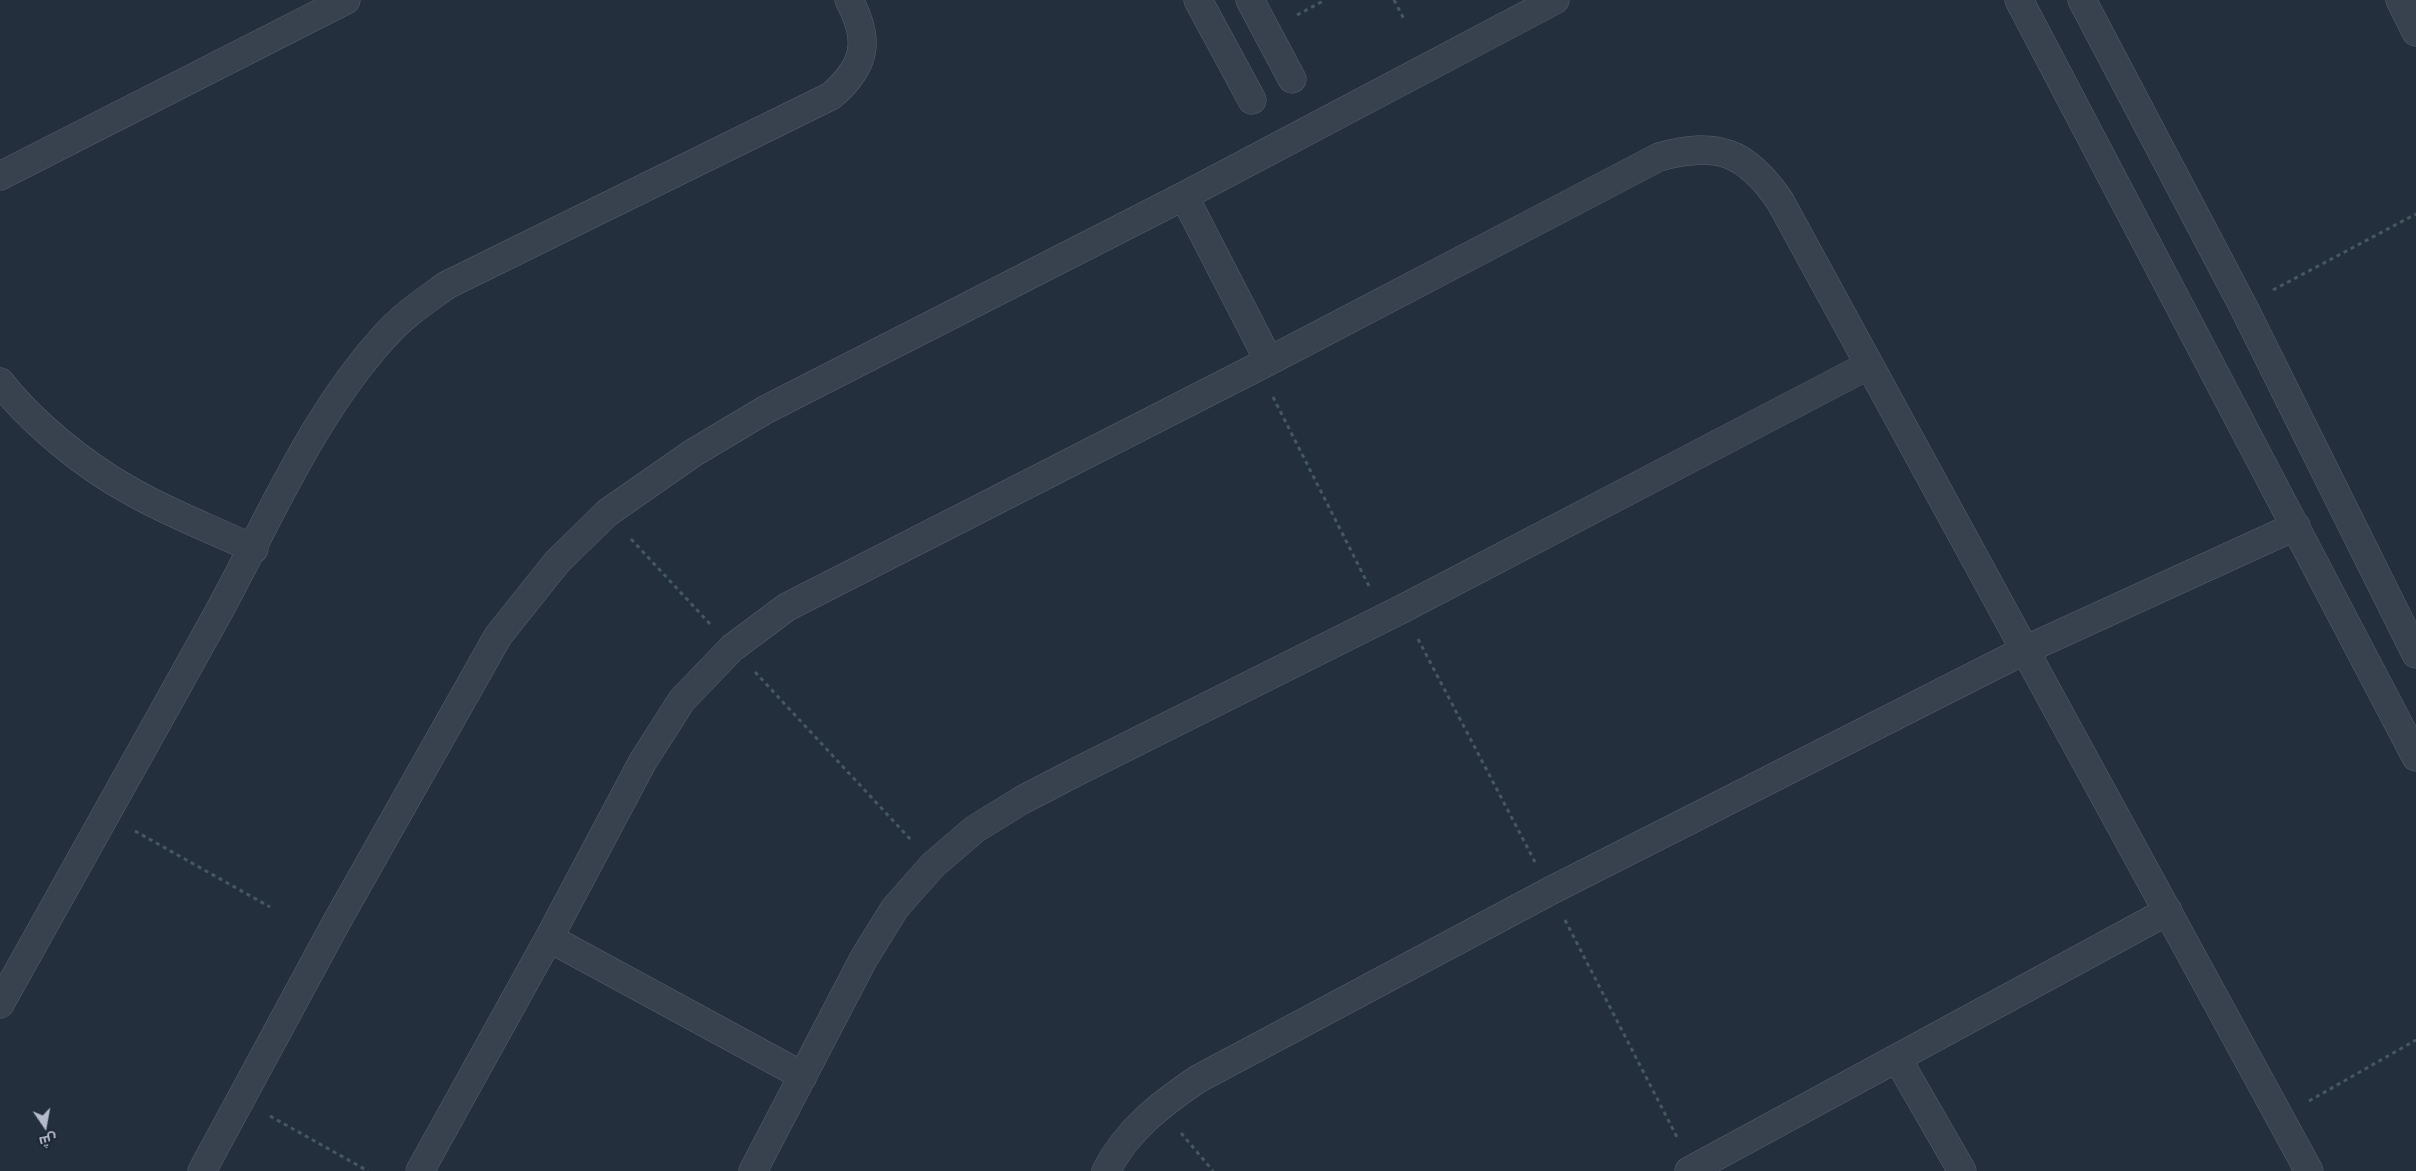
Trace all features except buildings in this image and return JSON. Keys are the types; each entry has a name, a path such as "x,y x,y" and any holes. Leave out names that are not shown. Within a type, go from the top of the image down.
{"street":[{"path":"0,176 346,0"},
{"path":"0,1004 254,549 339,391 384,336 406,315 447,285 831,96 848,82 859,63 864,41 860,20 849,0"},
{"path":"1198,0 1252,100"},
{"path":"1250,0 1292,79"},
{"path":"202,1171 336,923 498,636 557,562 607,513 693,453 765,410 1184,196 1555,0"},
{"path":"2019,0 2416,757"},
{"path":"2082,0 2243,306 2416,654"},
{"path":"2400,0 2416,32"},
{"path":"420,1171 549,938 643,761 682,700 732,648 787,607 1263,364 1659,157 1687,149 1716,150 1743,161 1765,179 1780,201 2309,1171"},
{"path":"1184,196 1263,364"},
{"path":"753,1171 864,958 894,908 933,864 975,829 1022,800 1385,618 1869,365"},
{"path":"0,382 42,425 84,460 128,490 254,549"},
{"path":"1106,1171 1133,1131 1159,1106 1198,1079 1550,891 2025,650 2296,526"},
{"path":"1689,1171 2168,911"},
{"path":"549,938 803,1076"},
{"path":"1897,1058 1962,1171"}],"path":[{"path":"1394,0 1405,21"},
{"path":"2243,306 2416,214"},
{"path":"1263,364 1385,618"},
{"path":"607,513 933,864"},
{"path":"106,815 270,907"},
{"path":"2280,1118 2416,1040"},
{"path":"241,1099 368,1171"},
{"path":"1159,1106 1213,1171"}]}
